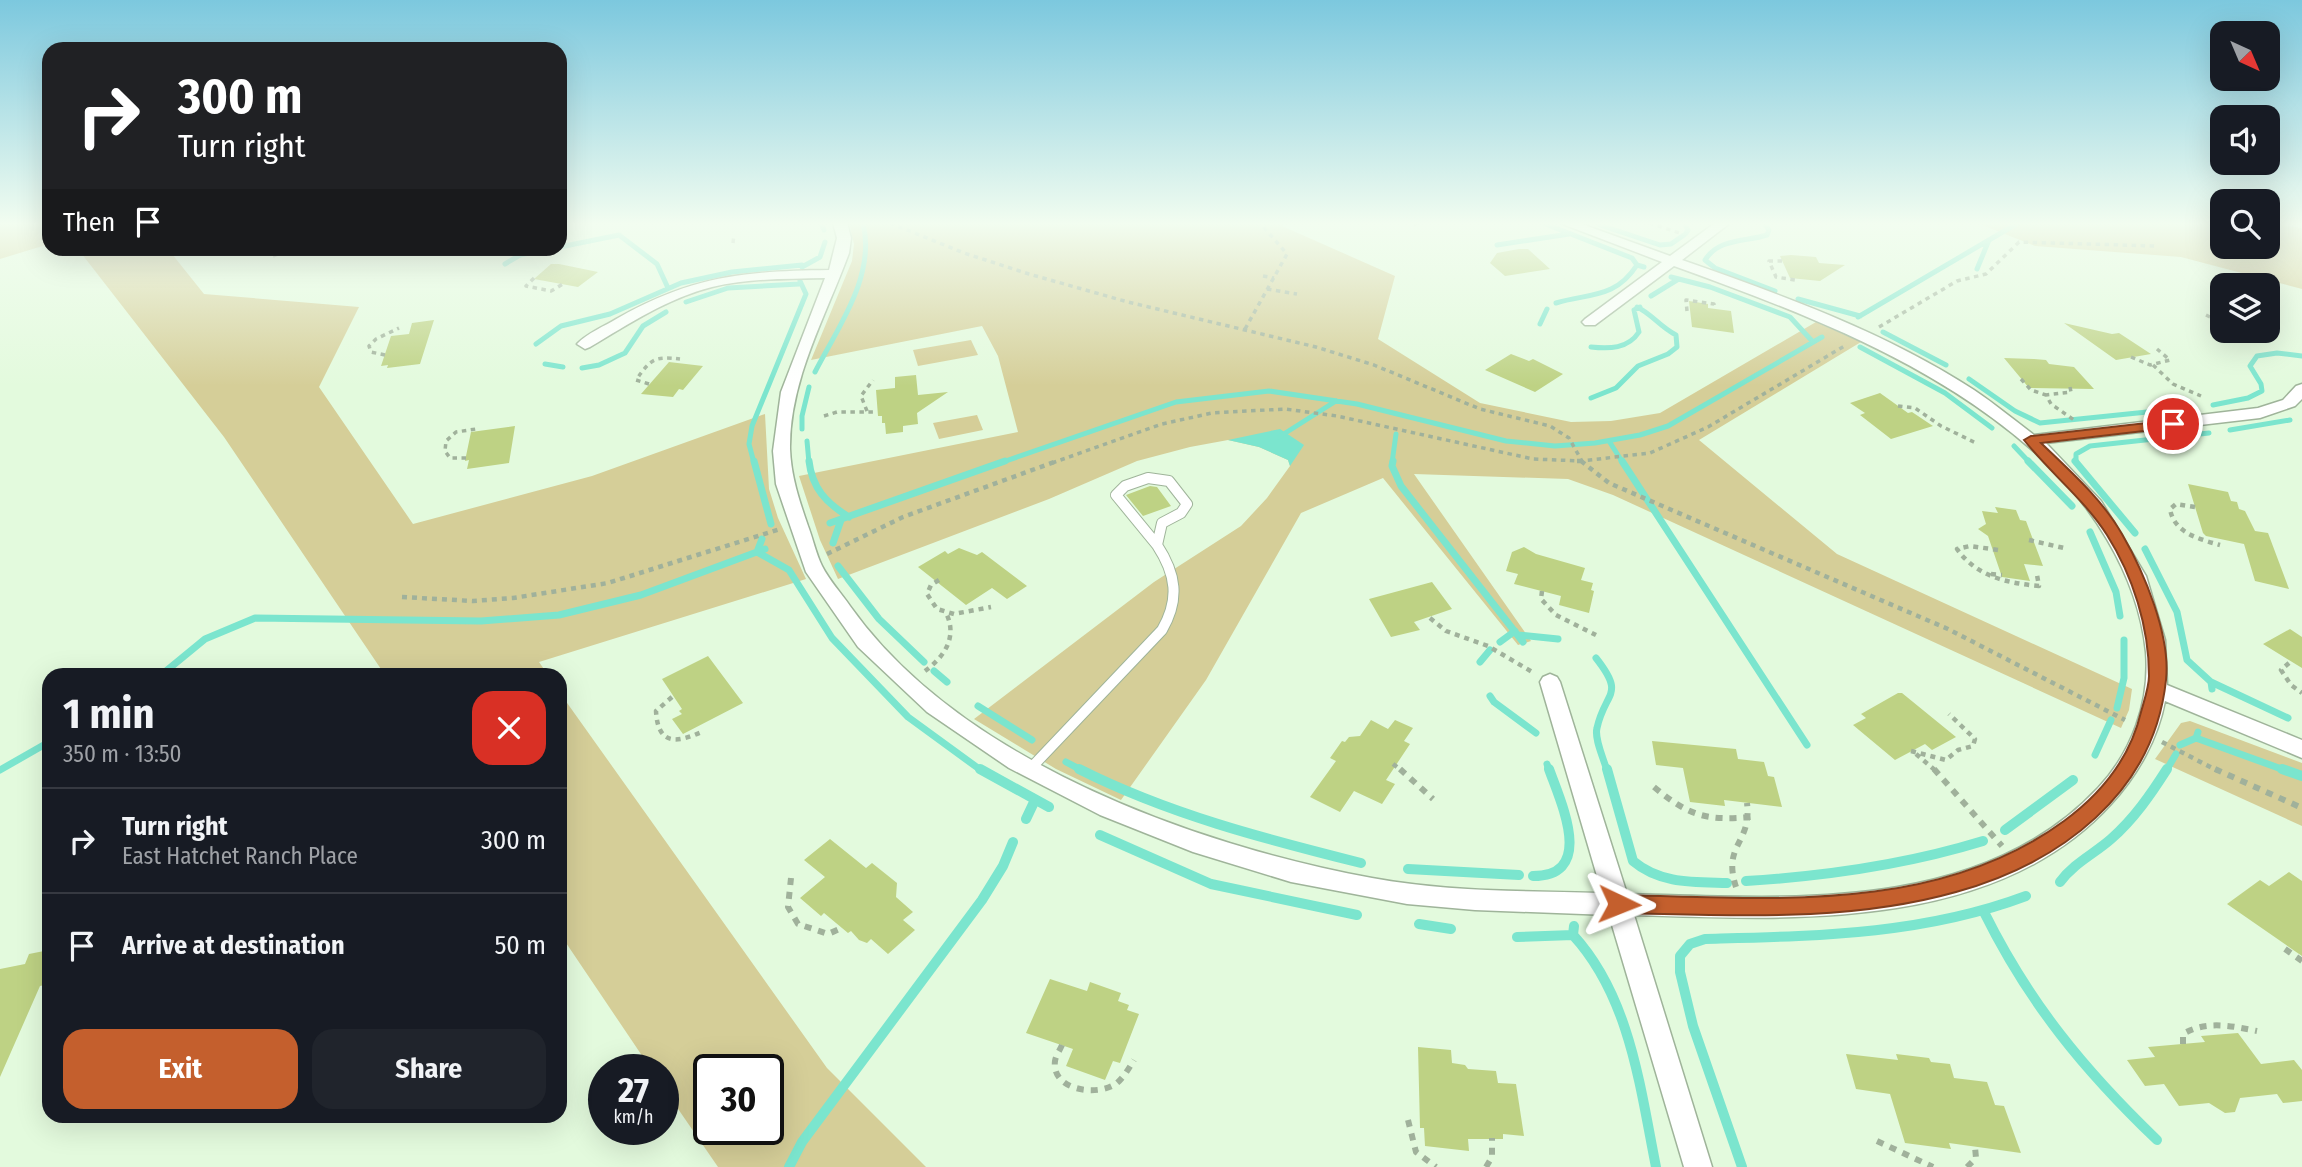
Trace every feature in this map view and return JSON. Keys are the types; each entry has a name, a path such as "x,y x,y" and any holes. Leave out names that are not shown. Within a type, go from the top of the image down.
{"street":[{"path":"585,344 665,299 693,288 745,277"},
{"path":"834,277 793,372 782,418 782,464 789,505 810,560 849,621 906,683 953,720 1030,769 1095,804 1212,850 1301,874 1375,889 1434,897 1745,907 1829,905 1903,896 1982,876 2019,860 2074,825 2116,786 2132,761 2145,732 2158,678 2152,626 2131,565 2114,534 2092,504 2031,440 1957,386 1885,346 1833,323 1711,277"},
{"path":"1590,323 1650,277"},
{"path":"2031,440 2260,413 2288,402 2302,389"},
{"path":"1550,682 1698,1167"},
{"path":"2156,690 2302,750"}],"lane":[{"path":"1030,769 1168,622 1177,597 1177,586 1170,564 1116,495 1125,486 1160,477 1172,482 1187,504 1181,513 1162,523 1157,545"}],"path":[{"path":"1042,277 1367,363 1488,412 1550,426 1569,438 1581,461 1600,478 1615,486 1927,619 2125,720"},
{"path":"1245,329 1274,278 1271,277"},
{"path":"1779,277 1795,280"},
{"path":"1869,333 1957,281 1972,277"},
{"path":"534,278 526,286 551,291 563,284"},
{"path":"1267,289 1297,294"},
{"path":"1687,311 1686,300 1714,304 1715,309"},
{"path":"2206,315 2210,317"},
{"path":"385,355 371,352 369,346 376,338 399,328"},
{"path":"810,560 915,512 1108,442 1162,424 1212,412 1285,409 1364,421 1533,459 1581,461 1641,455 1675,444 1717,422 1854,338"},
{"path":"2131,357 2143,364 2153,365 2170,359 2157,349"},
{"path":"649,384 636,380 650,361 663,357 680,359"},
{"path":"2153,365 2173,384 2201,396"},
{"path":"2021,379 2031,390 2046,395 2071,392 2070,387"},
{"path":"868,411 860,396 873,380"},
{"path":"2046,395 2057,409 2092,433"},
{"path":"1898,405 1915,408 1941,426 1976,443"},
{"path":"824,415 837,412 877,412"},
{"path":"466,458 450,458 445,452 446,440 456,432 476,429"},
{"path":"2195,507 2182,504 2172,506 2171,517 2187,534 2220,545"},
{"path":"402,597 472,601 513,598 608,583 796,524"},
{"path":"2029,540 2064,548"},
{"path":"1998,550 1970,546 1957,548 1975,566 2001,582 2039,586 2037,575"},
{"path":"1991,574 2002,575"},
{"path":"939,580 931,585 927,594 931,604 946,613 963,614 991,607"},
{"path":"1542,591 1541,599 1548,609 1596,635"},
{"path":"906,683 942,657 953,630 946,613"},
{"path":"1430,618 1446,631 1488,646 1550,682"},
{"path":"2289,663 2281,670 2282,673 2302,693"},
{"path":"672,697 656,711 657,726 663,735 681,741 704,731"},
{"path":"1949,714 1975,739 1973,746 1958,750 1946,760 1914,753 1943,776 1977,823 2019,860"},
{"path":"2161,742 2232,778 2302,808"},
{"path":"1392,764 1433,799"},
{"path":"1654,787 1685,811 1699,818 1721,821 1751,817"},
{"path":"1745,907 1731,875 1730,855 1749,831 1751,817 1747,803"},
{"path":"791,878 788,907 798,924 828,934 842,928"},
{"path":"2285,949 2302,961"},
{"path":"2183,1044 2183,1034 2195,1026 2206,1024 2257,1031"},
{"path":"1062,1045 1055,1060 1059,1073 1065,1081 1082,1090 1097,1090 1116,1083 1134,1060"},
{"path":"1408,1120 1416,1152 1436,1167"},
{"path":"1486,1167 1492,1157 1493,1138"},
{"path":"1877,1141 1933,1167"},
{"path":"1967,1167 1976,1158 1975,1147"}],"shaded area":[{"path":"100,277 191,277 204,294 359,307 319,387 413,524 592,476 765,414 769,489 778,518 806,579 539,662 543,668 380,668 224,437"},
{"path":"845,277 1395,277 1378,339 1480,403 1571,422 1611,421 1660,413 1816,322 1861,342 1699,440 1837,554 2132,689 2129,710 2121,728 1613,495 1568,479 1414,474 1531,641 1518,645 1383,478 1301,513 1206,680 1121,800 1056,769 974,719 1154,582 1241,526 1267,498 1290,466 1288,460 1259,447 1228,440 1137,461 1049,499 838,579 820,540 799,476 1018,432 998,356 982,326 811,360"},
{"path":"2280,277 2302,277 2302,289 2280,283"},
{"path":"971,340 978,355 918,366 913,350"},
{"path":"977,415 983,430 939,439 933,423"},
{"path":"567,703 827,1068 926,1167 718,1167 703,1145 784,1145 784,1054 693,1054 693,1131 679,1110 679,1054 641,1054 567,944"},
{"path":"2190,721 2302,763 2302,826 2155,759 2181,723"}],"water":[{"path":"1280,429 1304,445 1290,466 1288,460 1259,447 1228,440"}],"building":[{"path":"536,277 591,277 578,287 534,279"},
{"path":"1790,277 1826,277 1820,281"},
{"path":"1689,301 1708,304 1708,308 1731,311 1734,333 1692,327"},
{"path":"434,320 420,364 387,368 388,365 381,366 391,336 409,334 412,323"},
{"path":"2064,323 2112,334 2119,333 2151,354 2116,360"},
{"path":"1511,354 1529,361 1533,359 1563,374 1535,392 1485,370"},
{"path":"2004,358 2046,360 2049,364 2074,367 2094,389 2029,388"},
{"path":"669,362 703,366 683,390 679,389 673,397 641,394"},
{"path":"916,375 918,395 948,392 917,413 918,424 903,426 903,432 886,434 882,416 878,416 876,390 895,388 895,377"},
{"path":"1880,393 1908,413 1912,412 1933,426 1891,439 1860,415 1865,413 1850,403"},
{"path":"515,426 509,463 467,469 469,460 465,461 471,432"},
{"path":"2188,484 2228,492 2231,501 2237,502 2239,509 2245,511 2255,531 2268,533 2289,589 2255,581 2244,544 2206,536 2203,533"},
{"path":"1150,486 1157,487 1171,506 1143,516 1126,495"},
{"path":"1995,507 2016,510 2020,520 2026,521 2043,566 2024,564 2030,581 2002,577 1988,536 1978,529 1986,524 1982,511 1998,513"},
{"path":"1524,547 1536,554 1585,568 1581,580 1593,583 1591,590 1594,591 1589,613 1559,605 1561,596 1514,584 1518,574 1506,571 1512,552"},
{"path":"959,548 977,555 982,552 1027,586 1007,599 992,588 966,605 918,567 945,551 948,554"},
{"path":"1432,582 1452,609 1414,622 1420,630 1391,637 1369,599"},
{"path":"2290,629 2302,637 2302,668 2263,644"},
{"path":"708,656 743,703 683,734 672,719 682,714 679,711 682,709 662,679"},
{"path":"1902,693 1956,737 1932,750 1925,744 1895,760 1853,725 1866,718 1861,714"},
{"path":"1371,720 1388,729 1395,720 1413,728 1404,741 1410,744 1386,780 1395,784 1382,804 1354,791 1340,812 1310,797 1336,761 1330,758 1342,741 1360,736"},
{"path":"1652,741 1736,749 1738,759 1764,762 1768,776 1774,777 1782,807 1724,800 1725,806 1690,802 1683,768 1656,765"},
{"path":"830,839 866,868 872,863 897,883 896,897 913,912 903,920 915,930 888,954 871,939 867,943 859,940 851,931 848,933 824,913 821,916 800,898 825,877 804,860"},
{"path":"2289,872 2302,881 2302,956 2227,904 2260,880 2269,886"},
{"path":"42,951 42,986 0,1077 0,969 25,964 29,954"},
{"path":"1050,979 1087,991 1090,982 1121,993 1118,1001 1129,1005 1127,1010 1139,1014 1120,1063 1113,1061 1105,1080 1066,1066 1073,1049 1026,1033"},
{"path":"2238,1033 2261,1064 2294,1060 2302,1070 2302,1101 2283,1103 2277,1094 2240,1098 2235,1112 2225,1113 2209,1103 2179,1106 2164,1084 2145,1086 2127,1060 2155,1057 2148,1047 2205,1042 2201,1036"},
{"path":"1418,1047 1451,1050 1452,1063 1465,1065 1468,1069 1496,1071 1498,1083 1516,1084 1524,1136 1503,1134 1503,1139 1468,1139 1469,1151 1425,1146 1424,1128 1420,1128"},
{"path":"1846,1054 1898,1060 1896,1054 1929,1058 1931,1062 1950,1064 1954,1078 1987,1082 1995,1105 2004,1106 2021,1153 1949,1143 1951,1149 1905,1143 1890,1094 1856,1089"}],"waterway":[{"path":"663,277 668,288"},
{"path":"536,344 561,326 610,314 681,283 707,277"},
{"path":"815,372 844,319 861,277"},
{"path":"1556,303 1601,293 1627,277"},
{"path":"1673,277 1710,287 1790,317 1813,342"},
{"path":"1740,277 1775,291"},
{"path":"1860,316 1925,277"},
{"path":"1651,296 1677,280"},
{"path":"754,463 749,444 752,426 806,294 800,281"},
{"path":"686,302 728,288 799,284"},
{"path":"1798,299 1860,316"},
{"path":"1591,347 1611,348 1624,345 1635,338 1639,332 1634,310 1638,308"},
{"path":"1591,398 1616,388 1638,366 1668,354 1677,347 1676,335 1638,308"},
{"path":"1540,324 1547,309"},
{"path":"582,368 599,365 625,353 643,326 666,312"},
{"path":"1883,332 1946,365"},
{"path":"1000,463 1176,402 1269,391 1357,404 1506,441 1555,446 1595,443 1640,435 1668,426 1822,337"},
{"path":"1860,347 1945,393 1992,428"},
{"path":"2213,405 2248,398 2262,391 2261,384 2250,366 2257,356 2277,353 2302,356"},
{"path":"545,364 563,367"},
{"path":"1969,379 2015,411 2040,423 2186,408"},
{"path":"802,429 802,416 809,387"},
{"path":"1279,437 1336,401"},
{"path":"2230,430 2290,420"},
{"path":"2076,462 2076,454 2090,446 2209,433"},
{"path":"1392,463 1396,434"},
{"path":"807,441 809,463"},
{"path":"1609,441 1623,463"},
{"path":"2014,446 2030,463"},
{"path":"754,461 771,524"},
{"path":"809,461 817,487 833,506 848,517"},
{"path":"848,517 1005,461"},
{"path":"1393,461 1392,466 1401,486 1515,631"},
{"path":"1622,461 1807,745"},
{"path":"2028,461 2072,506"},
{"path":"2076,462 2135,533"},
{"path":"830,523 848,517"},
{"path":"833,543 841,520"},
{"path":"2090,532 2116,592 2120,616"},
{"path":"757,552 762,539"},
{"path":"757,552 765,549"},
{"path":"2145,549 2177,612 2187,660 2211,682"},
{"path":"170,668 205,639 255,618 481,621 559,615 641,595 757,552"},
{"path":"757,552 789,570 832,638 908,717 982,771"},
{"path":"838,566 879,619 924,662"},
{"path":"1500,642 1515,631"},
{"path":"1515,631 1523,642"},
{"path":"1518,635 1558,639"},
{"path":"2117,708 2124,678 2124,640"},
{"path":"1480,662 1490,650"},
{"path":"1596,658 1612,687 1596,733 1607,771"},
{"path":"934,671 947,682"},
{"path":"2211,682 2288,718"},
{"path":"2211,682 2212,689"},
{"path":"1490,696 1494,702 1536,733"},
{"path":"978,706 1032,740"},
{"path":"2095,755 2111,720"},
{"path":"2196,738 2198,732"},
{"path":"2180,745 2196,738"},
{"path":"2196,738 2287,771"},
{"path":"0,770 42,746"},
{"path":"2166,771 2176,754"},
{"path":"1066,762 1081,770"},
{"path":"1547,764 1549,771"},
{"path":"980,769 1049,807"},
{"path":"1533,876 1552,873 1564,864 1569,851 1566,818 1549,769"},
{"path":"1607,769 1633,861 1643,869 1666,878 1727,883"},
{"path":"2060,882 2071,869 2111,839 2127,823 2167,769"},
{"path":"2282,769 2302,776"},
{"path":"1081,770 1182,812 1253,835 1361,863"},
{"path":"2005,830 2073,780"},
{"path":"1026,819 1035,800"},
{"path":"1100,835 1211,884 1357,915"},
{"path":"1746,881 1866,868 1924,857 1983,841"},
{"path":"789,1167 802,1142 982,900 1003,866 1013,842"},
{"path":"1408,869 1519,875"},
{"path":"1742,1167 1693,1026 1680,972 1680,956 1690,944 1705,939 1827,934 1908,926 1987,909 2026,896"},
{"path":"1984,912 2020,976 2060,1034 2106,1088 2157,1140"},
{"path":"1419,924 1451,929"},
{"path":"1573,935 1574,926"},
{"path":"1517,937 1573,935"},
{"path":"1573,935 1608,986 1620,1015 1638,1075 1656,1167"}],"route":[{"path":"1619,904 1774,907 1829,905 1903,896 1956,884 2000,869 2039,850 2090,812 2116,786 2132,761 2145,732 2158,678 2155,643 2139,583 2114,534 2079,489 2031,440 2173,424"}]}
